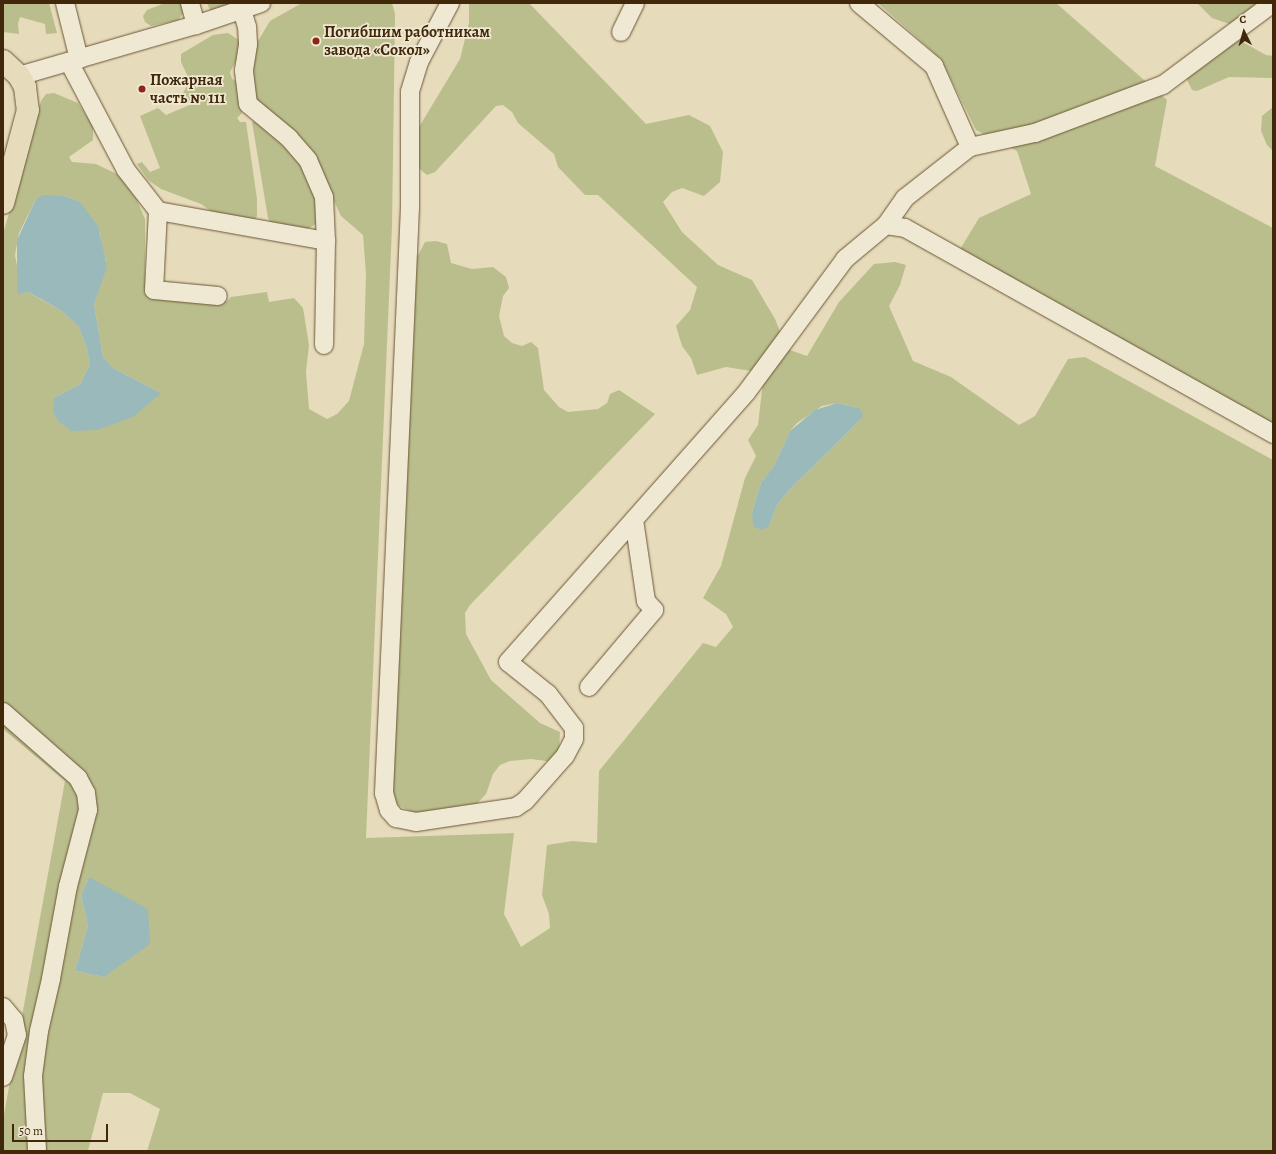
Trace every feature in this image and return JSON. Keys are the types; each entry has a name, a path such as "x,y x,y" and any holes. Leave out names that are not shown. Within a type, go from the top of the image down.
{"main road":[{"path":"3,61 19,76 25,87 28,110 3,203"}],"street":[{"path":"65,3 74,60 126,170 158,211 154,290 218,296"},
{"path":"190,3 196,25"},
{"path":"19,76 196,25 261,3"},
{"path":"450,3 419,62 410,92 410,207 384,793 389,810 396,818 416,822 516,807 525,801 565,756 574,739 574,728 548,694 508,662 746,393 845,259 886,225 905,198 970,147 1035,133 1163,85 1273,3"},
{"path":"621,32 635,3"},
{"path":"859,3 934,66 970,147"},
{"path":"242,10 247,33 244,70 248,104 289,138 308,160 324,197 326,241 324,345"},
{"path":"158,211 326,241"},
{"path":"886,225 905,228 1273,434"},
{"path":"589,687 654,610 646,601 634,520"},
{"path":"3,712 78,778 86,793 88,810 68,886 51,979 39,1031 33,1076 37,1151"},
{"path":"3,1007 14,1020 17,1034 3,1077"}],"green space":[{"path":"3,3 49,3 57,33 46,34 45,24 20,17 18,24 19,34 3,32"},
{"path":"165,3 185,3 187,9 178,20 151,26 145,22 143,16 147,10"},
{"path":"207,3 245,3 211,12"},
{"path":"302,3 392,3 395,14 392,226 366,838 514,833 504,914 521,947 550,928 549,914 542,895 547,845 572,841 597,843 599,771 703,643 716,647 733,627 726,614 703,598 721,566 745,478 756,456 748,440 758,425 764,373 726,367 697,375 691,358 682,346 676,326 690,310 697,287 598,195 585,195 558,167 554,154 518,123 512,112 503,105 496,106 435,172 427,175 416,166 419,127 460,59 469,23 469,3 529,3 646,124 689,115 710,126 723,152 720,182 704,196 682,188 672,192 663,202 682,232 718,265 752,280 775,319 787,349 807,356 839,302 874,264 895,262 906,265 900,285 889,306 913,361 951,377 1019,425 1035,416 1068,359 1085,357 1273,460 1273,1151 147,1151 160,1109 130,1093 103,1093 88,1151 3,1151 3,1120 65,781 3,729 3,234 41,101 46,94 54,93 78,103 93,126 93,140 69,157 72,162 96,164 121,176 136,198 145,219 145,294 164,298 227,301 231,297 267,292 269,302 294,298 303,308 309,345 306,372 309,409 327,419 337,414 349,401 364,344 366,274 363,235 341,216 328,188 259,104 250,83 255,46 270,21","holes":["64,196 79,201 100,233 102,253 106,260 94,304 103,357 113,368 161,393 54,398 80,384 90,364 86,345 78,326 63,312 28,292 17,293 19,277 15,255 19,233 36,199","837,403 859,408 859,421 788,491 777,505 769,526 752,513 761,483 775,464 790,431 797,423 822,406","89,877 104,977 75,971 88,926 81,895"]},
{"path":"878,3 1056,3 1167,100 1155,166 1273,228 1273,427 959,251 979,218 1031,194 1017,151 976,130 941,59"},
{"path":"1197,3 1259,3 1229,24 1212,18"},
{"path":"228,33 240,41 241,52 230,72 232,79 239,82 242,113 237,118 240,122 246,122 257,199 257,216 254,221 212,212 201,204 161,189 148,180 137,164 142,162 150,172 160,168 140,116 158,108 166,115 192,104 183,100 183,93 190,81 181,62 181,54 213,35"},
{"path":"1239,40 1266,55 1273,56 1273,78 1229,77 1197,91 1192,90 1186,78 1227,43"},
{"path":"1273,107 1273,151 1267,145 1261,131 1262,116"},
{"path":"258,120 279,135 316,184 318,223 307,229 274,228 268,218 252,122"},
{"path":"436,241 447,244 451,263 472,269 493,267 506,277 509,288 503,296 499,316 504,336 512,343 522,346 531,342 538,348 544,390 559,407 568,412 598,409 607,403 610,394 619,390 655,414 470,605 465,613 466,634 491,680 540,723 560,732 559,753 553,762 531,759 510,761 500,765 493,774 486,794 471,810 417,814 399,806 394,799 392,779 416,259 425,242"}],"water":[{"path":"43,195 64,196 79,201 98,226 107,267 94,304 103,357 113,368 161,393 133,417 97,430 71,431 58,421 53,412 54,398 80,384 90,364 86,345 78,326 63,312 28,292 17,294 17,240 36,199"},
{"path":"837,403 859,408 863,415 859,421 788,491 777,505 769,526 762,530 754,527 752,513 761,483 775,464 790,431 815,410"},
{"path":"89,877 148,909 150,944 104,977 75,971 88,926 81,895"}],"place":[{"name":"Погибшим работникам завода «Сокол»","path":"316,41"},
{"name":"Пожарная часть № 111","path":"142,89"}]}
